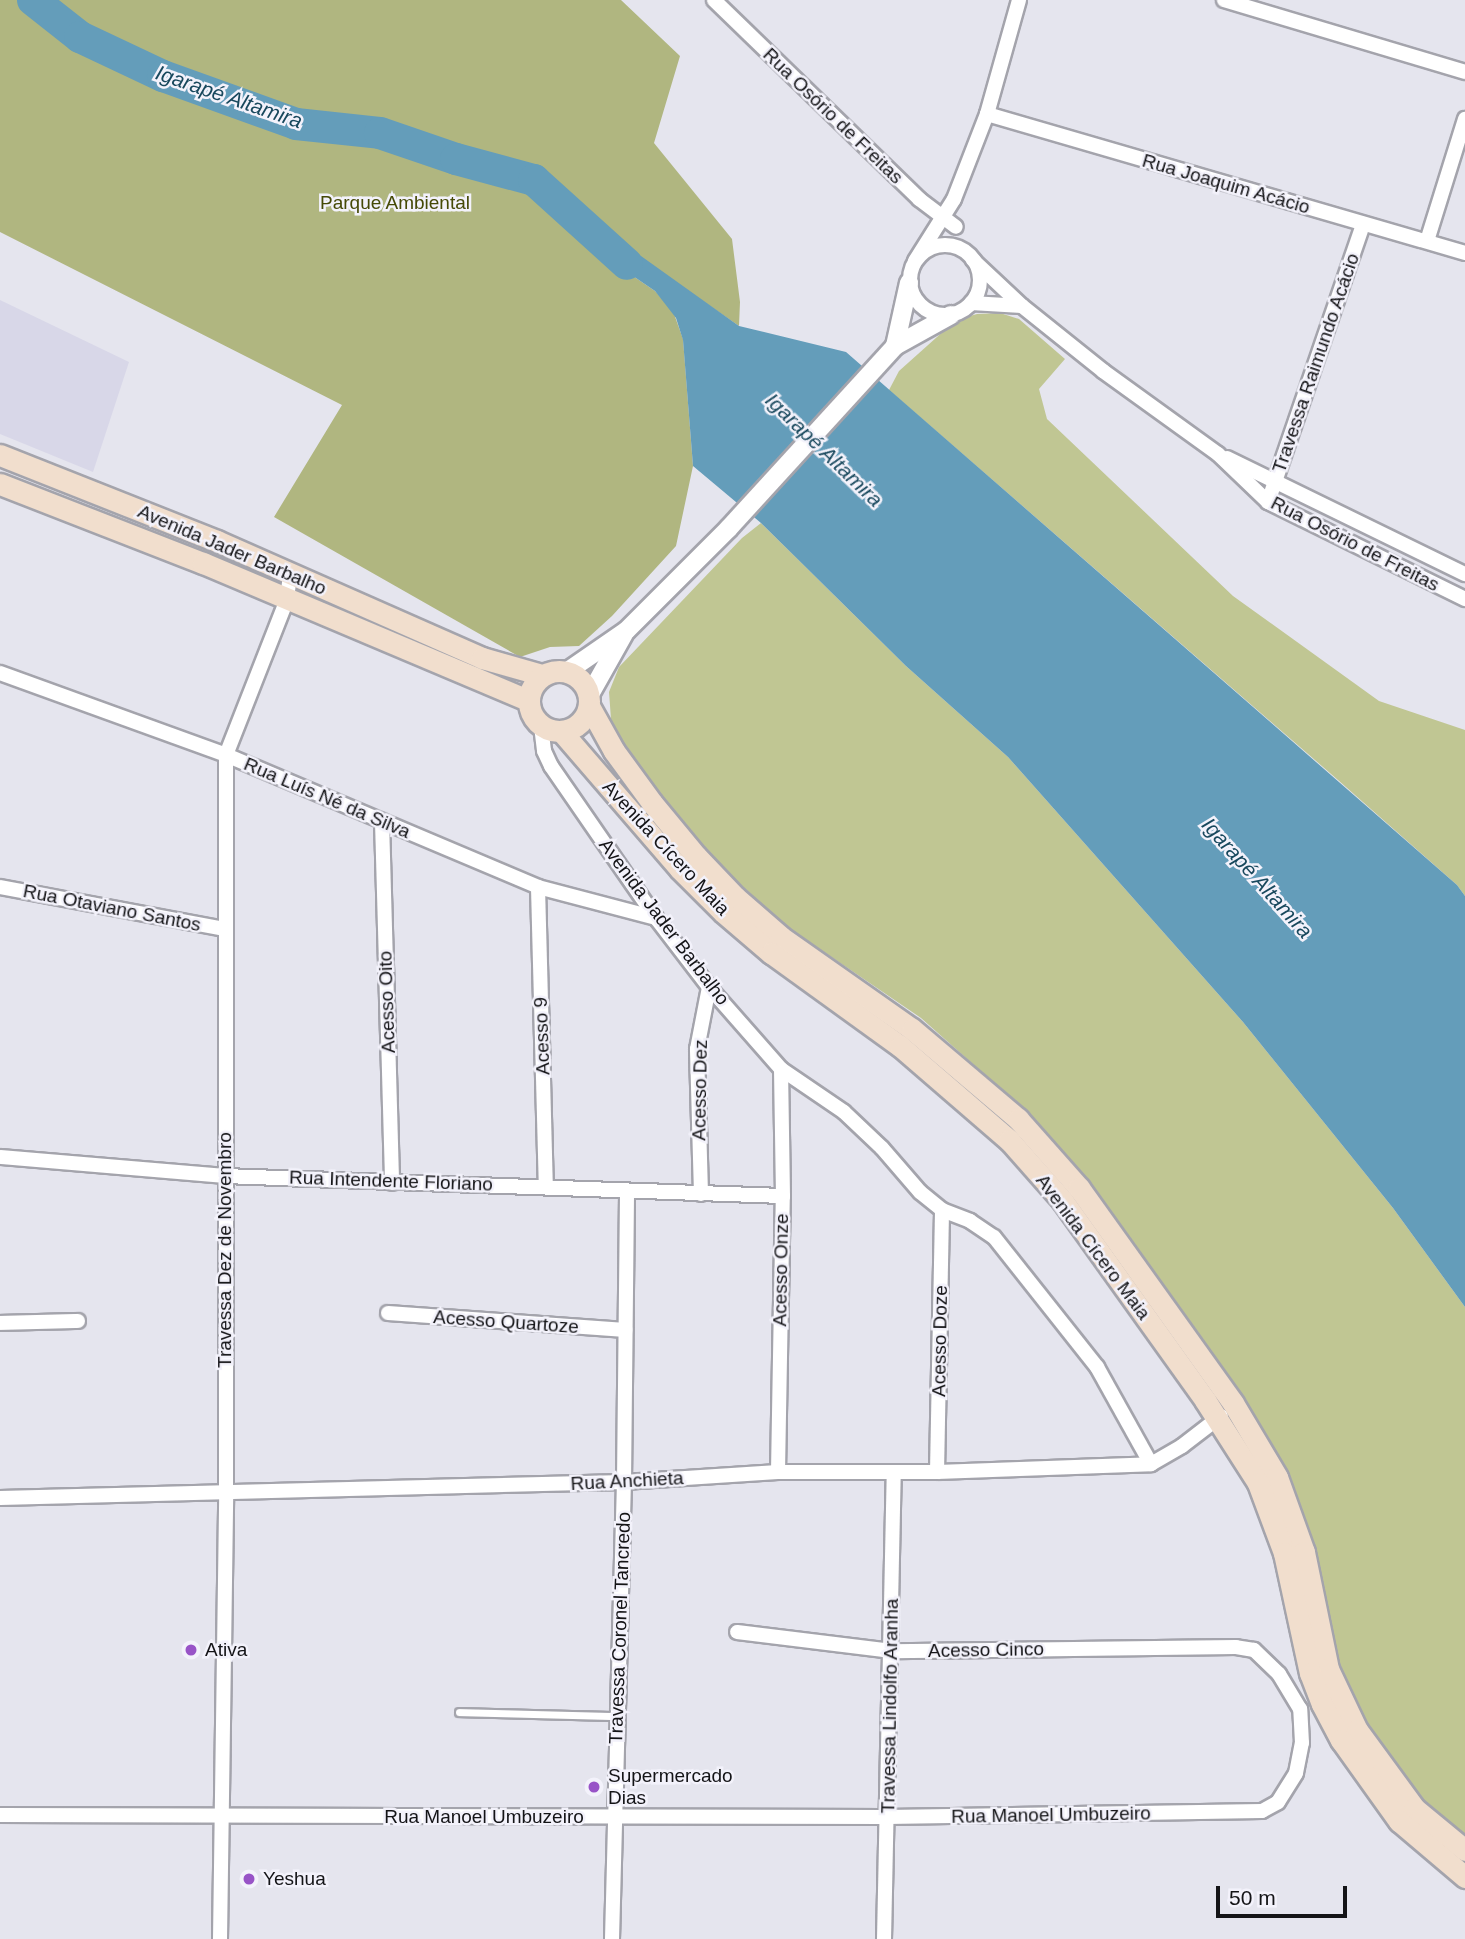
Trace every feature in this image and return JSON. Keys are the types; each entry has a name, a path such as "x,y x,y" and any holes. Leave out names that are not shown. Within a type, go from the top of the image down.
{"main road":[{"name":"Avenida Jader Barbalho","path":"0,455 290,574 482,658 542,675"},
{"name":"Avenida Jader Barbalho","path":"0,484 286,598 528,700"},
{"path":"550,671 568,671 582,681 589,701 579,723 551,728 530,710 528,700 535,681 542,675 550,671"},
{"name":"Avenida Cícero Maia","path":"589,701 614,751 652,803 734,897 781,936 912,1029 1018,1119 1079,1188 1233,1403 1277,1478 1304,1552 1328,1669 1357,1730 1414,1808 1465,1850"},
{"name":"Avenida Cícero Maia","path":"551,728 723,912 771,953 900,1046 1009,1140 1062,1200 1217,1420 1258,1483 1284,1553 1310,1673 1322,1704 1341,1740 1399,1821 1465,1877"}],"street":[{"name":"Rua Osório de Freitas","path":"714,0 941,218 956,227"},
{"path":"891,351 915,261 954,199 987,114 1019,0"},
{"path":"1224,0 1465,72"},
{"name":"Rua Joaquim Acácio","path":"987,114 1465,253"},
{"path":"1427,241 1465,119"},
{"path":"954,199 961,249"},
{"name":"Travessa Raimundo Acácio","path":"1268,502 1363,225"},
{"path":"915,261 931,247 941,245 961,249 974,260 980,282 971,303"},
{"name":"Rua Osório de Freitas","path":"974,260 1022,306 1103,371 1218,454 1268,502 1465,599"},
{"path":"909,283 919,304 928,311 951,315"},
{"path":"568,671 626,631 729,528 891,351 971,303 1022,306"},
{"name":"Rua Osório de Freitas","path":"1218,454 1276,479 1465,574"},
{"name":"Travessa Dez de Novembro","path":"220,1939 226,1491 226,755 286,598 290,574"},
{"path":"589,701 626,631"},
{"name":"Rua Luís Né da Silva","path":"0,673 226,755 538,887 656,918"},
{"name":"Avenida Jader Barbalho","path":"551,728 544,751 551,766 656,918 709,987 781,1069 844,1112 882,1147 920,1192 942,1210 970,1221 994,1237 1097,1367 1151,1464"},
{"name":"Acesso Oito","path":"382,821 392,1182"},
{"name":"Rua Otaviano Santos","path":"0,887 225,929"},
{"name":"Acesso 9","path":"538,887 546,1186"},
{"name":"Acesso Dez","path":"701,1194 696,1049 709,987"},
{"name":"Acesso Onze","path":"778,1472 783,1196 781,1069"},
{"name":"Rua Intendente Floriano","path":"0,1157 224,1176 783,1196"},
{"name":"Travessa Coronel Tancredo","path":"612,1939 624,1482 627,1192"},
{"name":"Acesso Doze","path":"937,1472 942,1210"},
{"name":"Acesso Quartoze","path":"388,1313 625,1330"},
{"path":"0,1323 78,1321"},
{"name":"Rua Anchieta","path":"0,1498 624,1482 778,1472 937,1472 1151,1464 1182,1446 1217,1420 1233,1403"},
{"name":"Travessa Lindolfo Aranha","path":"884,1939 894,1472"},
{"name":"Acesso Cinco","path":"737,1632 892,1651 1236,1647 1254,1650 1272,1665 1300,1709"},
{"path":"1300,1709 1322,1704"},
{"name":"Rua Manoel Umbuzeiro","path":"0,1815 887,1818 1262,1811 1278,1802 1296,1773 1302,1743 1300,1709"}],"lane":[{"path":"459,1712 617,1716"}],"shaded area":[{"path":"0,300 129,362 93,472 0,434"}],"green space":[{"name":"Parque Ambiental","path":"0,0 621,0 680,56 654,143 732,239 740,302 739,326 668,277 608,259 655,291 673,311 683,339 693,466 676,546 612,616 579,646 550,647 520,657 274,517 342,405 0,232"},
{"path":"1000,313 1019,319 1065,359 1039,389 1047,419 1233,596 1379,701 1465,730 1465,896 1457,885 1338,780 889,390 899,371 956,320 977,314"},
{"path":"761,523 906,666 1008,757 1243,1022 1393,1208 1465,1307 1465,1837 1420,1801 1364,1726 1337,1666 1314,1547 1291,1479 1248,1405 1089,1181 1026,1111 921,1018 786,926 704,851 622,748 611,719 609,692 619,667 742,538"}],"water":[{"path":"596,235 627,246 739,326 846,352 1457,885 1465,896 1465,1307 1393,1208 1243,1022 1008,757 906,666 761,523 693,466 683,340 676,318 655,291 608,259"}],"waterway":[{"name":"Igarapé Altamira","path":"33,0 80,37 163,76 296,124 380,133 456,159 534,180 627,264"}],"place":[{"name":"Ativa","path":"191,1650"},
{"name":"Supermercado Dias","path":"594,1787"},
{"name":"Yeshua","path":"249,1879"}]}
